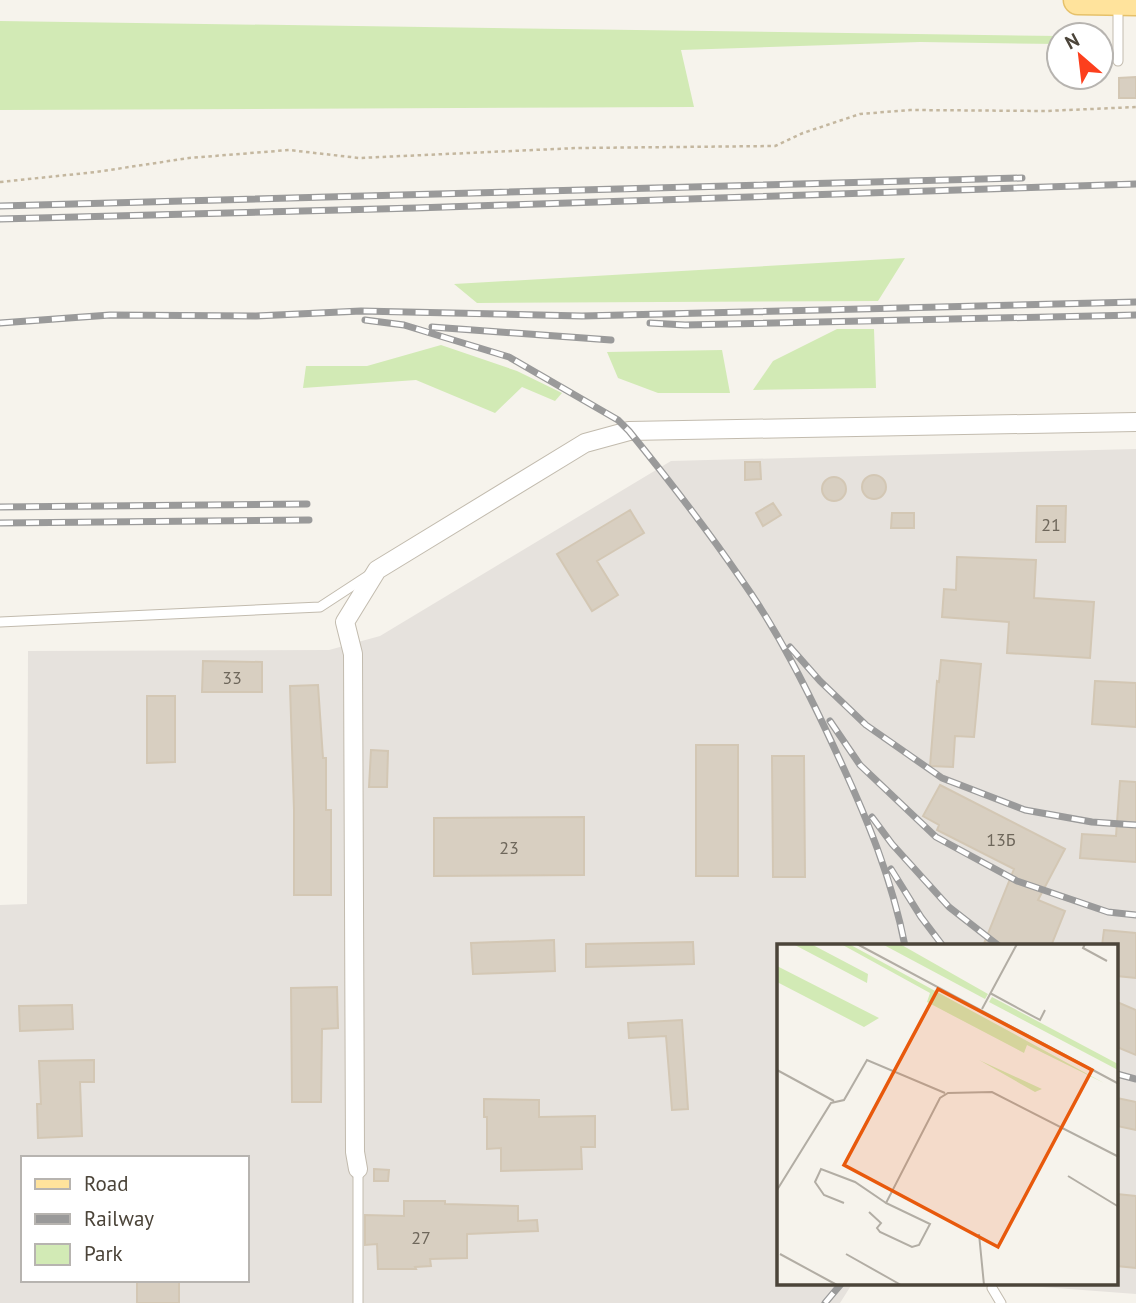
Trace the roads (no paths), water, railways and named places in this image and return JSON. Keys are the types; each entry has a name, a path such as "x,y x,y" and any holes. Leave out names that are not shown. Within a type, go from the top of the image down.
{"main road":[{"path":"1079,0 1136,1"}],"street":[{"path":"358,1169 355,1152 353,654 345,622 377,570 585,443 629,431 1136,422"}],"lane":[{"path":"1118,1 1118,61"},
{"path":"0,622 320,607 377,570"},
{"path":"358,1169 358,1303"},
{"path":"992,1288 1001,1303"}],"railway":[{"path":"0,206 1022,178"},
{"path":"0,219 1136,184"},
{"path":"0,323 110,315 256,316 361,311 582,316 1136,302"},
{"path":"650,323 685,325 1136,315"},
{"path":"365,320 404,325 509,357 618,420 629,431 728,560 769,621 794,665 869,826 886,873 905,944"},
{"path":"432,327 611,340"},
{"path":"0,507 307,504"},
{"path":"0,523 309,520"},
{"path":"790,647 820,681 866,725 942,778 1025,810 1092,822 1136,825"},
{"path":"830,721 860,765 936,837 1017,881 1108,912 1136,915"},
{"path":"872,817 892,844 949,907 996,944"},
{"path":"891,869 941,944"},
{"path":"1118,1074 1136,1079"},
{"path":"825,1303 839,1286"}]}
